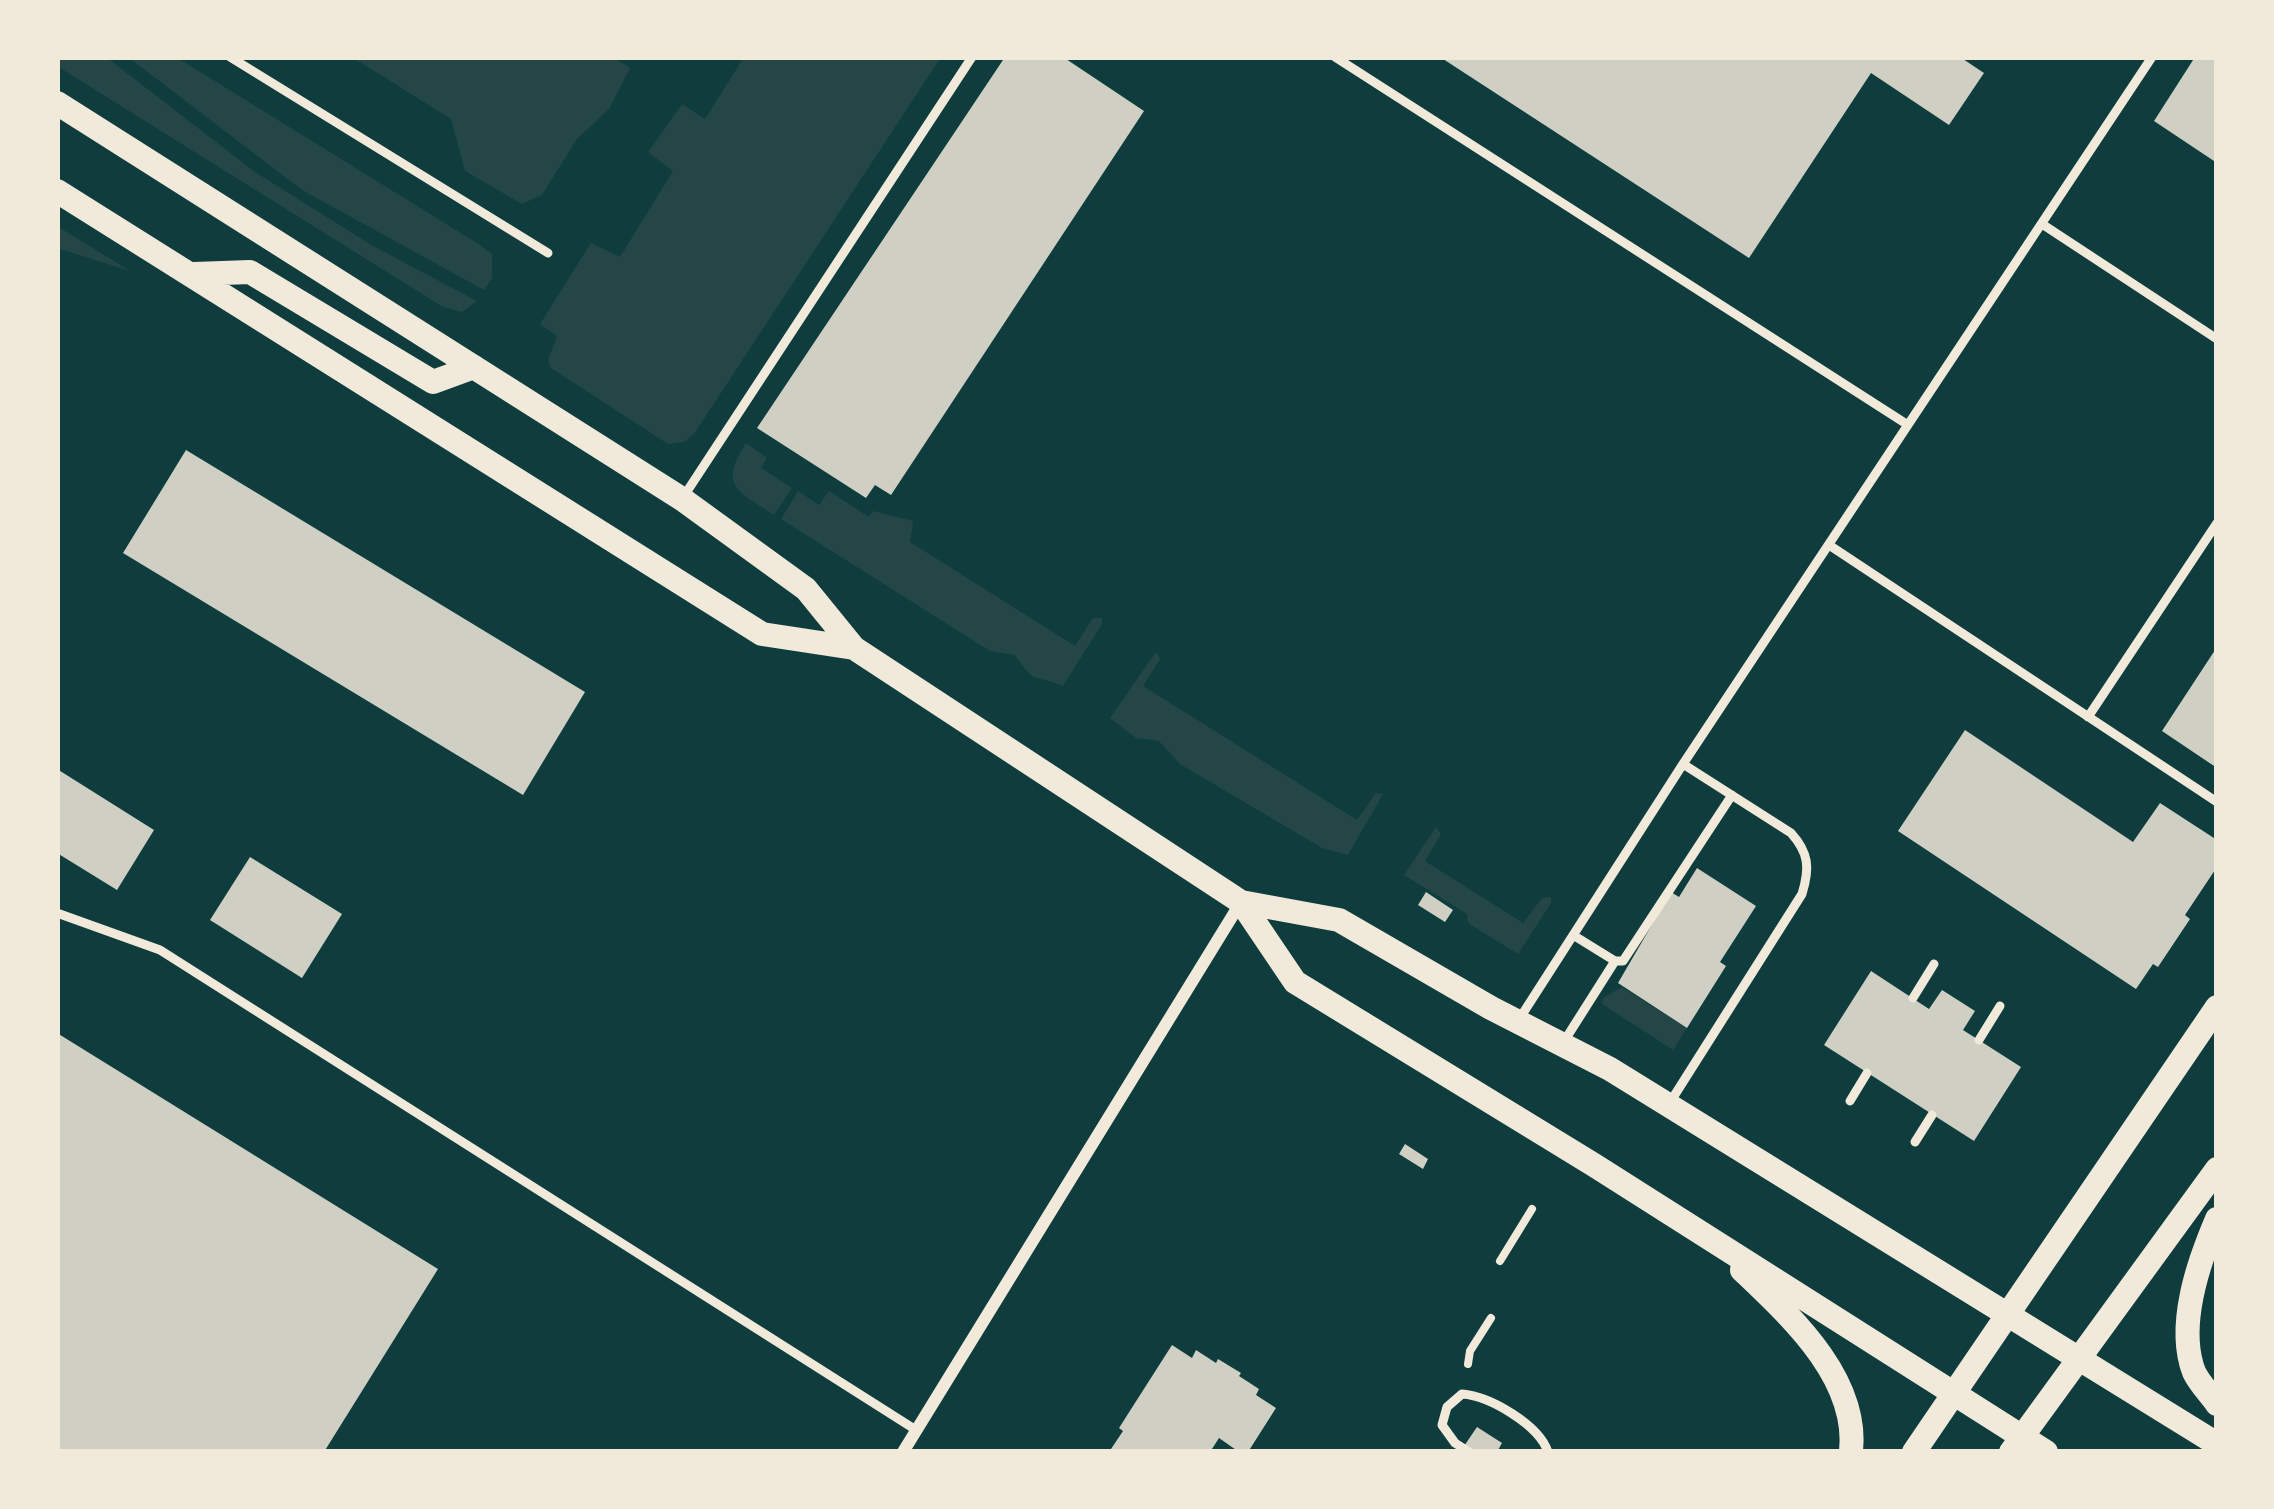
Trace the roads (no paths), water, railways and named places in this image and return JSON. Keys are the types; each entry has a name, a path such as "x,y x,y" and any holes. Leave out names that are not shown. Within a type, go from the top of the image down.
{"main road":[{"path":"57,103 682,499 806,589 854,648 1241,902 1295,982 1953,1393 2016,1444 2046,1452"},
{"path":"57,191 762,634 854,648"},
{"path":"194,274 250,272 433,382 474,367"},
{"path":"1241,902 1339,920 1669,1104 2217,1444"},
{"path":"1914,1452 2217,1007"},
{"path":"2016,1444 2217,1169"},
{"path":"2217,1219 2197,1267 2189,1342 2194,1373 2217,1404"},
{"path":"1695,1229 1747,1274 1831,1369 1849,1410 1851,1452"}],"street":[{"path":"903,1452 1241,902"}],"lane":[{"path":"230,57 548,253"},
{"path":"682,499 972,57"},
{"path":"1335,57 1908,425"},
{"path":"1518,1021 2152,57"},
{"path":"2042,224 2217,339"},
{"path":"2087,717 2217,523"},
{"path":"1829,545 2217,802"},
{"path":"1669,1104 1802,894 1808,861 1791,833 1683,764"},
{"path":"1562,1044 1615,962 1628,957 1732,795"},
{"path":"57,914 160,950 916,1430"},
{"path":"1573,935 1615,962"},
{"path":"1913,998 1934,964"},
{"path":"1979,1040 2000,1006"},
{"path":"1850,1101 1867,1073"},
{"path":"1915,1142 1932,1115"},
{"path":"1469,1452 1442,1426 1447,1407 1462,1394 1483,1398 1534,1430 1548,1452"}]}
